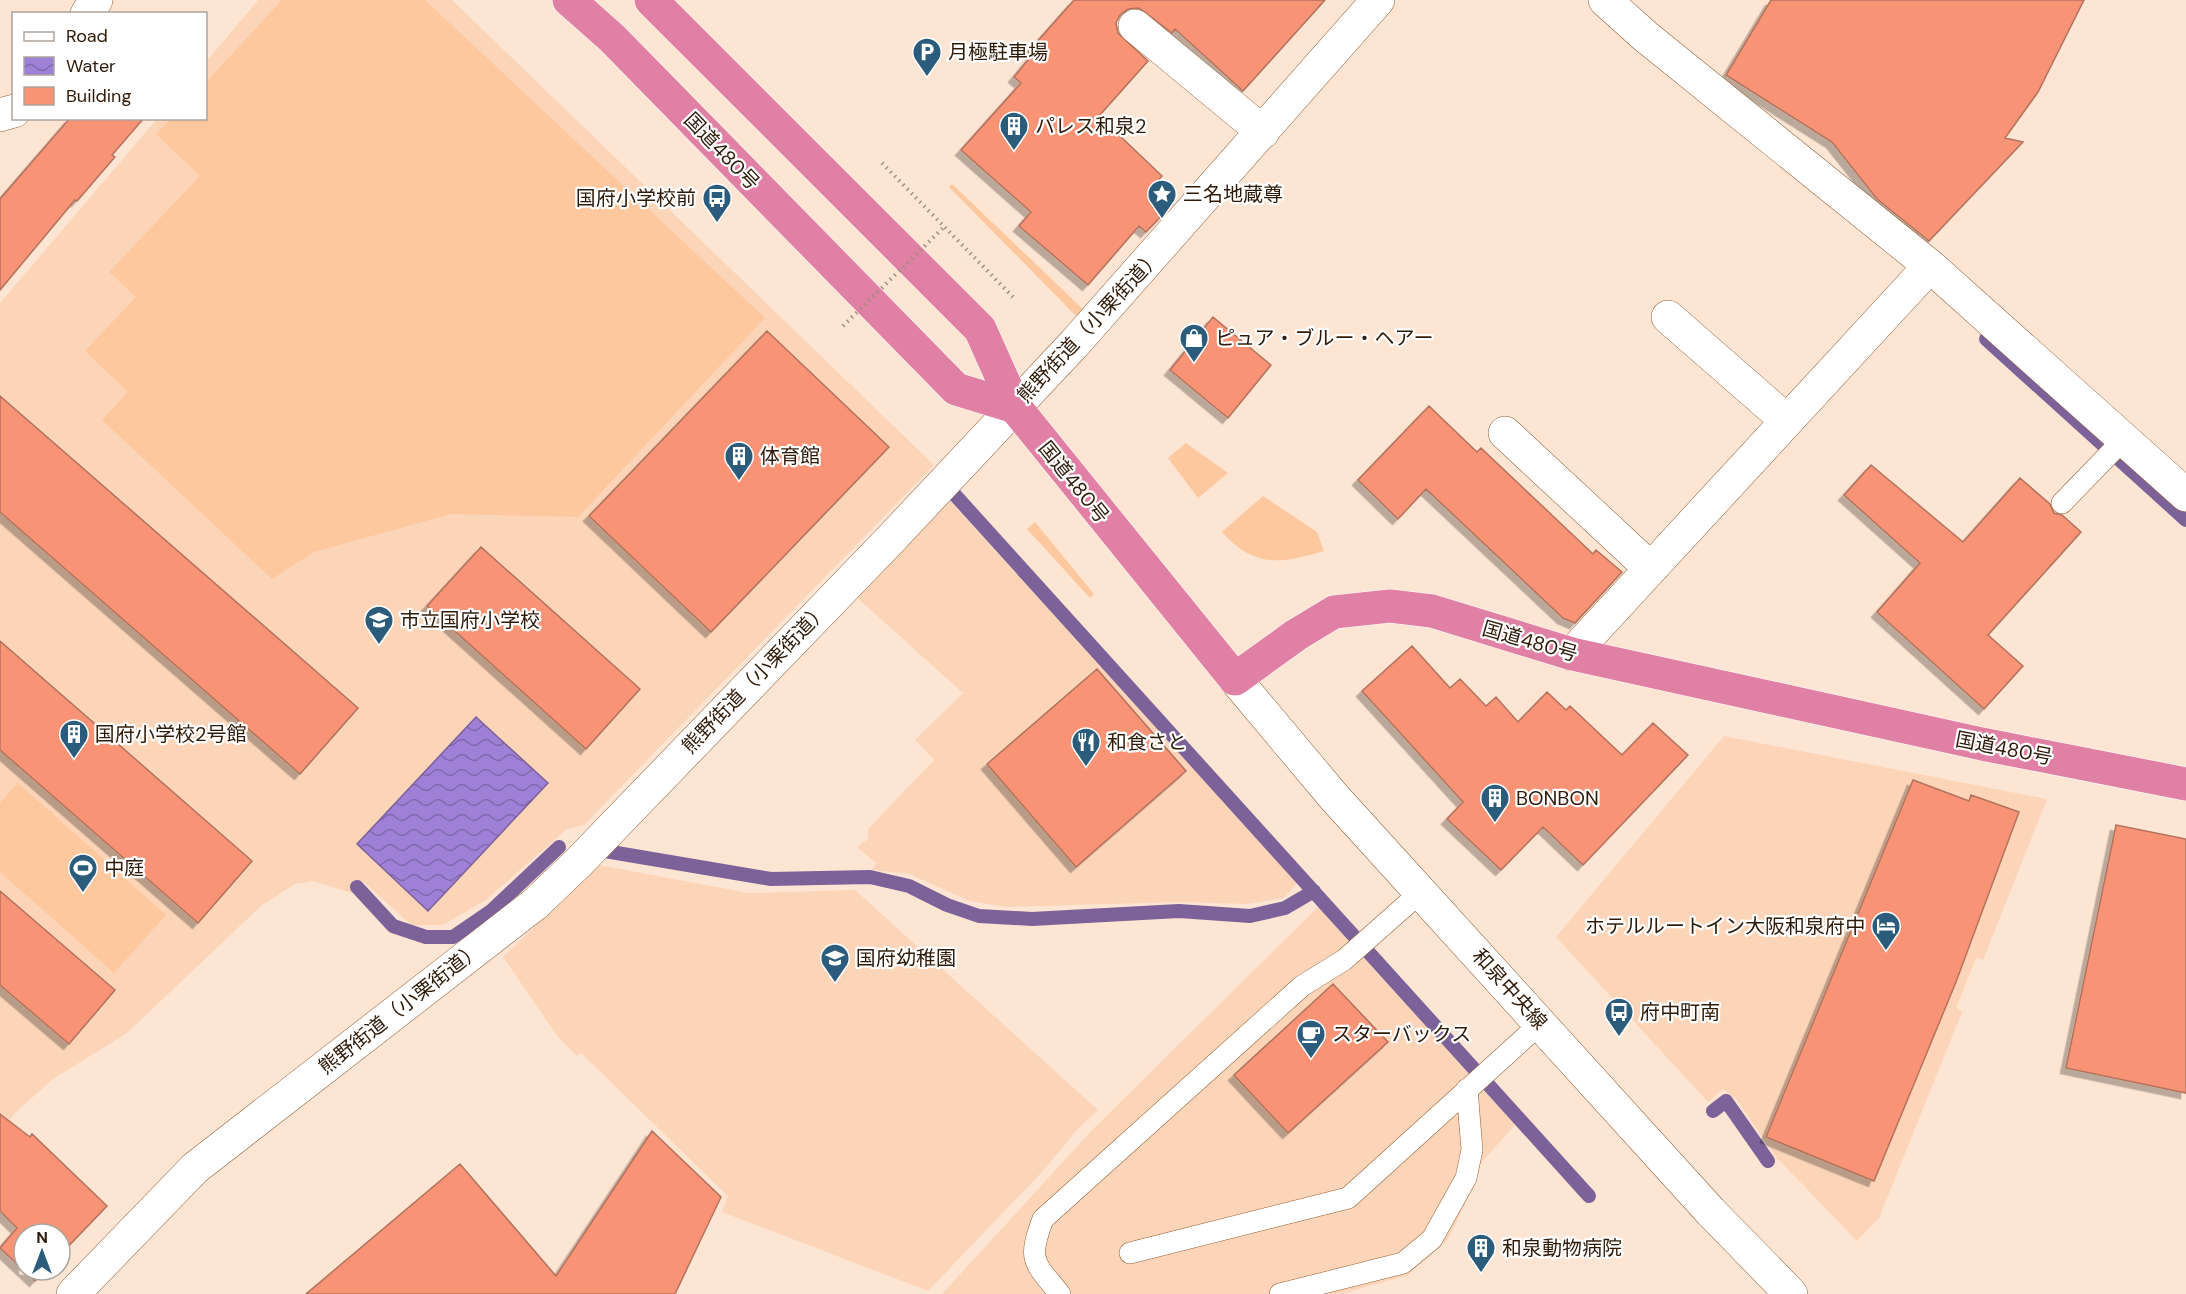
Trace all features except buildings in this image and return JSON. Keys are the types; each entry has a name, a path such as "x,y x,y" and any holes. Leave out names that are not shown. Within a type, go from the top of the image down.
{"highway":[{"name":"国道480号","path":"569,0 612,38 956,389 1014,407"},
{"name":"国道480号","path":"651,0 980,329 1014,407 1235,679 1296,635 1334,612 1390,606 1432,611 1572,654 1973,742 2186,784"}],"street":[{"name":"熊野街道（小栗街道）","path":"73,1294 195,1168 535,904 889,541 1082,336 1378,0"},
{"path":"1605,0 1654,43 1930,266 2116,448 2186,495"},
{"path":"1135,26 1263,132"},
{"path":"1572,654 1930,266"},
{"path":"1668,317 1786,420"},
{"path":"1505,433 1650,568"},
{"name":"和泉中央線","path":"1235,679 1311,771 1711,1212 1791,1294"}],"lane":[{"path":"2062,503 2116,448"},
{"path":"1060,1294 1034,1262 1034,1247 1043,1219 1302,986 1363,943 1422,891"},
{"path":"1130,1252 1348,1198 1541,1023"},
{"path":"1280,1294 1403,1263 1432,1239 1466,1178 1472,1150 1477,1080"}],"path":[{"path":"882,163 1013,297"},
{"path":"843,326 944,227"}],"shaded area":[{"name":"市立国府小学校","path":"258,0 452,0 934,465 584,825 567,829 486,900 443,925 411,925 363,881 351,893 313,881 295,884 261,906 127,1033 53,1079 15,1113 0,1132 0,303 156,120 207,120 207,61"},
{"path":"282,0 425,0 765,318 578,517 451,514 314,552 272,579 102,420 128,392 85,351 136,297 109,272 200,176 156,134 170,120 207,120 207,81"},
{"path":"952,184 1084,310 1077,317 949,187"},
{"path":"1186,443 1228,473 1198,498 1168,458"},
{"path":"1263,496 1317,532 1324,551 1294,559 1269,560 1245,552 1234,544 1222,532"},
{"path":"950,501 1298,883 1284,898 1246,904 1181,902 1005,907 970,901 909,874 872,870 876,863 857,847 868,839 868,829 934,760 915,740 963,693 853,594"},
{"path":"1035,522 1094,594 1090,598 1027,529"},
{"name":"ホテルルートイン大阪和泉府中","path":"1724,736 2047,799 1983,960 1976,958 1956,1008 1962,1012 1879,1218 1857,1241 1775,1156 1736,1099 1723,1089 1708,1102 1556,937"},
{"name":"中庭","path":"18,783 166,915 114,973 0,872 0,803"},
{"path":"599,865 749,893 855,890 1098,1110 928,1291 722,1212 728,1196 581,1053 577,1056 558,1037 503,957"},
{"path":"1318,907 1515,1125 1481,1163 1477,1180 1447,1241 1408,1275 1341,1294 942,1294 1093,1129"}],"water":[{"path":"476,717 548,783 428,911 357,844"}],"waterway":[{"path":"1986,339 2186,520"},
{"path":"955,495 1589,1196"},
{"path":"357,887 393,926 426,937 453,937 491,911 559,847"},
{"path":"605,851 771,879 870,877 909,886 947,905 979,916 1032,919 1179,911 1250,916 1285,908 1314,891"},
{"path":"1713,1111 1726,1101 1768,1161"}],"place":[{"name":"月極駐車場","path":"927,78"},
{"name":"パレス和泉2","path":"1014,152"},
{"name":"三名地蔵尊","path":"1162,220"},
{"name":"国府小学校前","path":"717,224"},
{"name":"ピュア・ブルー・ヘアー","path":"1194,364"},
{"name":"体育館","path":"739,482"},
{"name":"市立国府小学校","path":"379,646"},
{"name":"国府小学校2号館","path":"74,760"},
{"name":"和食さと","path":"1086,768"},
{"name":"BONBON","path":"1495,824"},
{"name":"中庭","path":"83,894"},
{"name":"ホテルルートイン大阪和泉府中","path":"1886,952"},
{"name":"国府幼稚園","path":"835,984"},
{"name":"府中町南","path":"1619,1038"},
{"name":"スターバックス","path":"1311,1060"},
{"name":"和泉動物病院","path":"1481,1274"}]}
